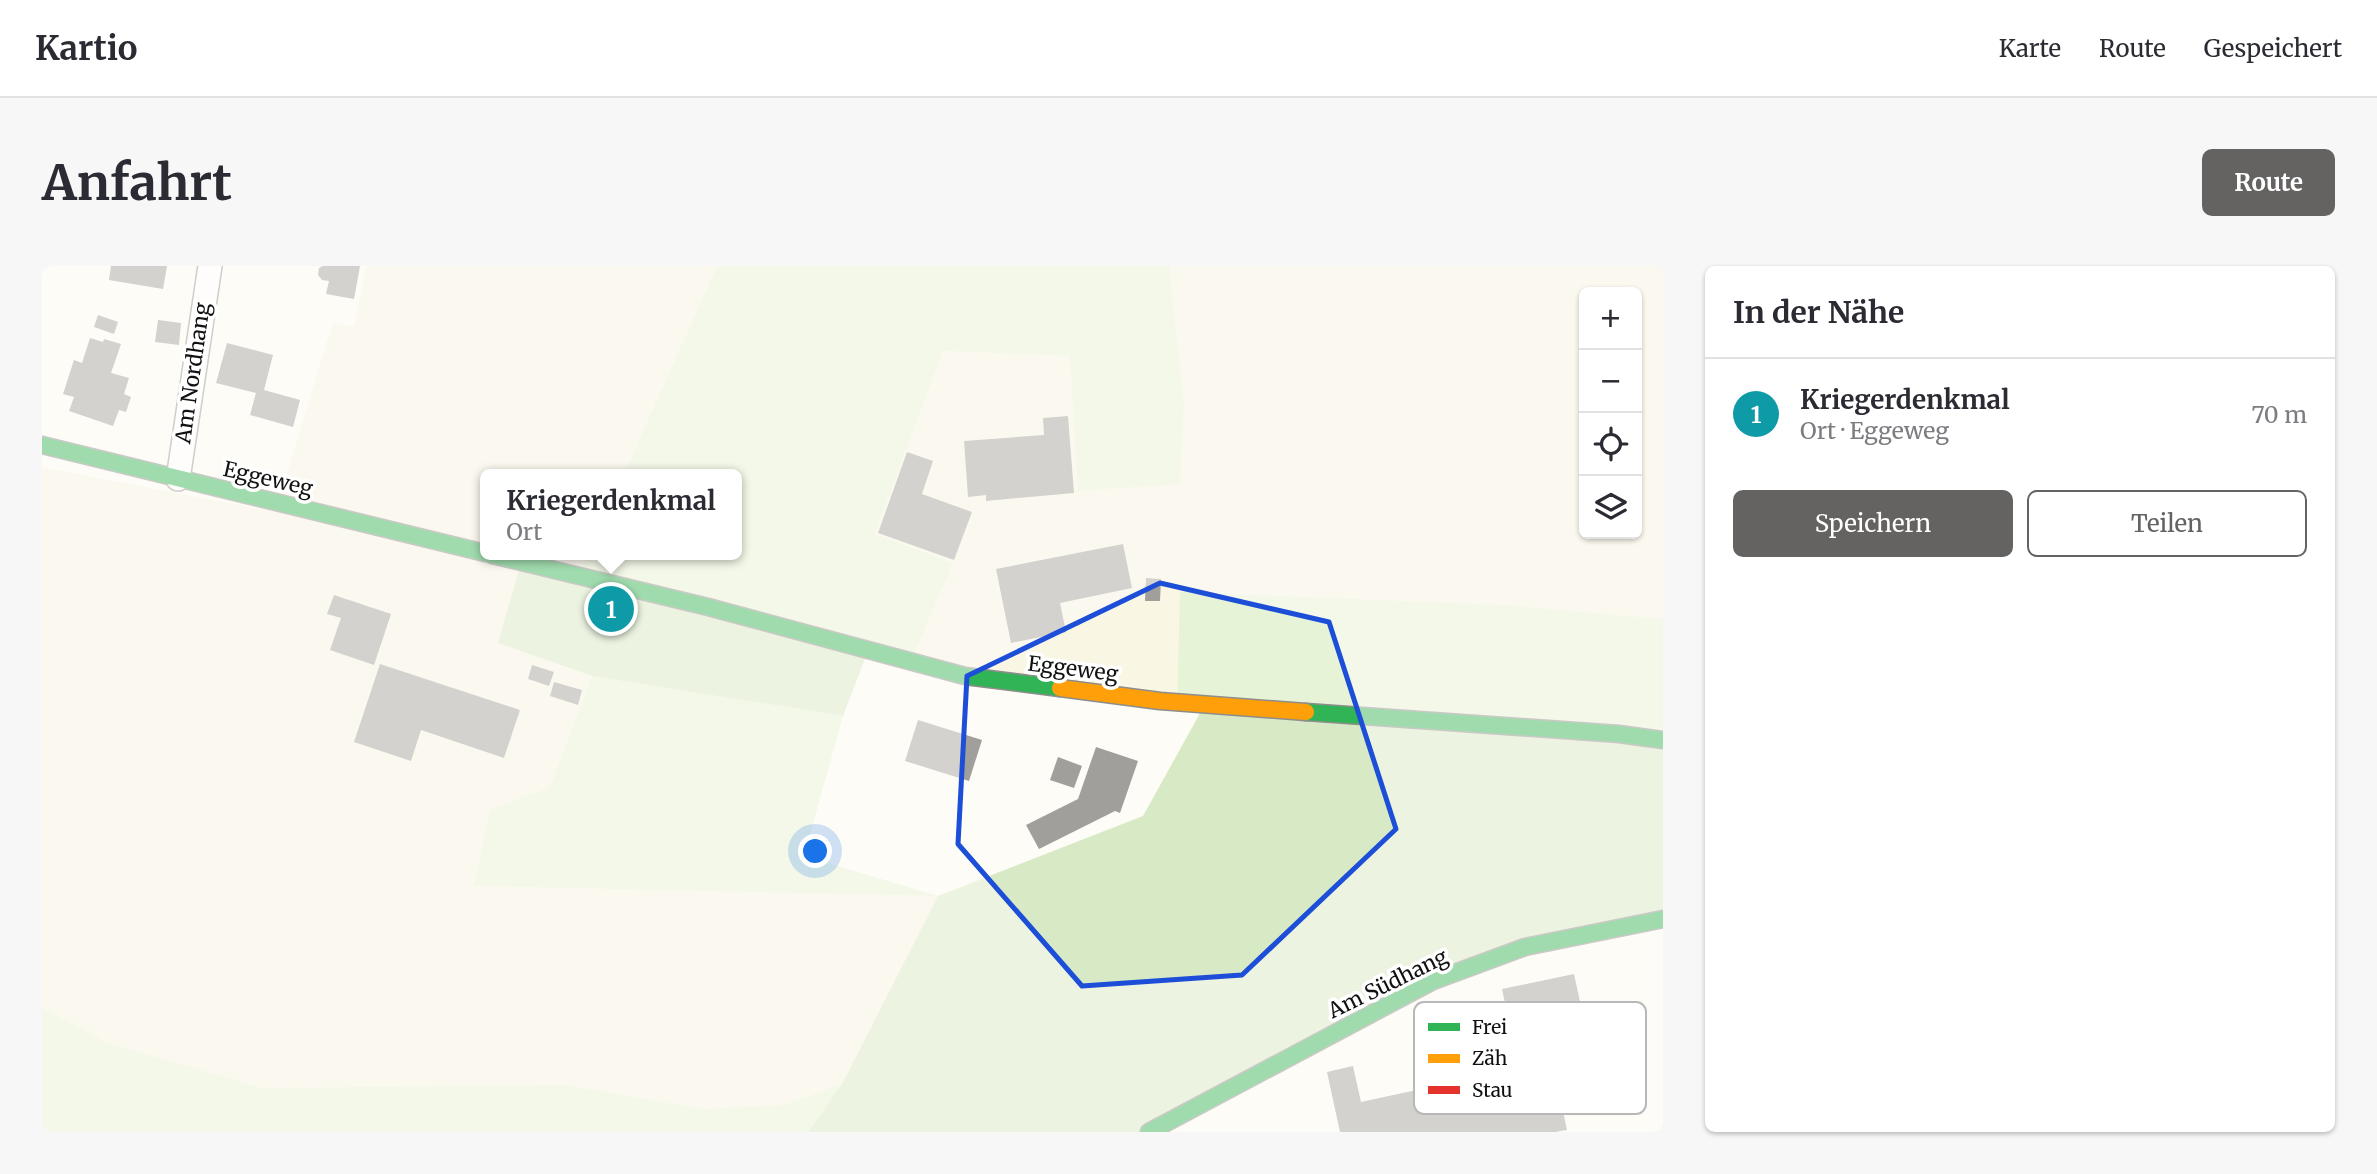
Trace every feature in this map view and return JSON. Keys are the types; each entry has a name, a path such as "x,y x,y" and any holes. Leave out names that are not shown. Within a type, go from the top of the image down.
{"street":[{"name":"Am Nordhang","path":"178,479 210,266"},
{"name":"Eggeweg","path":"42,445 480,552"},
{"name":"Eggeweg","path":"513,560 708,607 965,676 1160,701 1619,734 1663,740"},
{"name":"Am Südhang","path":"1149,1132 1433,981 1525,947 1663,919"}],"highlighted area":[{"path":"1160,583 1329,622 1396,829 1242,975 1082,986 958,844 967,676"}],"shaded area":[{"path":"366,266 717,266 626,469 480,469 480,560 586,560 576,583 498,643 592,676 550,787 490,810 475,886 938,896 842,1084 783,1105 702,1109 566,1085 262,1088 108,1043 42,1008 42,467 275,512 333,322 354,327"},
{"path":"1169,266 1663,266 1663,619 1505,605 1181,592 1177,705 909,666 875,534 943,351 1071,356 1078,491 1184,402"}],"green space":[{"path":"717,266 1169,266 1184,402 1180,484 1078,491 1070,356 943,351 875,534 953,563 909,666 576,583 586,560 742,560 742,469 626,469"},
{"path":"519,570 866,656 843,716 592,676 498,643"},
{"path":"1180,592 1505,605 1663,619 1663,746 1177,705"},
{"path":"592,676 843,716 804,856 938,896 474,886 490,810 550,787"},
{"path":"1204,706 1663,746 1663,912 1523,945 1148,1132 808,1132 842,1084 938,896 1143,816"},
{"path":"42,1008 108,1043 262,1088 566,1085 702,1109 783,1105 842,1084 808,1132 42,1132"}],"building":[{"path":"111,266 167,266 163,289 109,280"},
{"path":"360,266 354,299 326,294 329,281 322,280 318,275 319,268"},
{"path":"98,315 118,322 114,334 94,327"},
{"path":"158,320 181,323 179,345 155,342"},
{"path":"90,338 121,344 111,373 129,378 124,394 131,397 126,412 119,410 113,426 69,411 74,397 63,394 74,360 82,363"},
{"path":"227,343 273,355 264,390 300,400 293,427 250,415 256,393 216,383"},
{"path":"1068,416 1074,493 986,501 986,495 968,497 964,441 1044,435 1043,418"},
{"path":"907,452 933,461 922,494 972,512 954,560 878,533"},
{"path":"1123,544 1132,588 1060,603 1066,632 1011,643 996,569"},
{"path":"1146,578 1161,579 1160,601 1145,601"},
{"path":"334,595 391,614 374,665 330,650 341,618 327,614"},
{"path":"380,664 520,710 504,758 421,730 411,761 354,742"},
{"path":"532,665 554,672 549,686 528,679"},
{"path":"554,682 582,690 578,705 550,696"},
{"path":"918,720 982,740 969,781 905,761"},
{"path":"1096,747 1138,761 1120,813 1115,811 1039,849 1026,825 1078,799"},
{"path":"1058,757 1082,766 1074,788 1050,780"},
{"path":"1574,974 1580,1002 1505,1002 1502,989"},
{"path":"1353,1066 1361,1102 1414,1091 1414,1114 1564,1114 1567,1130 1340,1132 1327,1072"}],"traffic: fast":[{"path":"42,445 480,552"},
{"path":"513,560 708,607 965,676 1060,688"},
{"path":"1306,712 1619,734 1663,740"},
{"path":"1149,1132 1433,981 1525,947 1663,919"}],"traffic: slow":[{"path":"1060,688 1160,701 1306,712"}],"place":[{"name":"Kriegerdenkmal","path":"611,609"}]}
